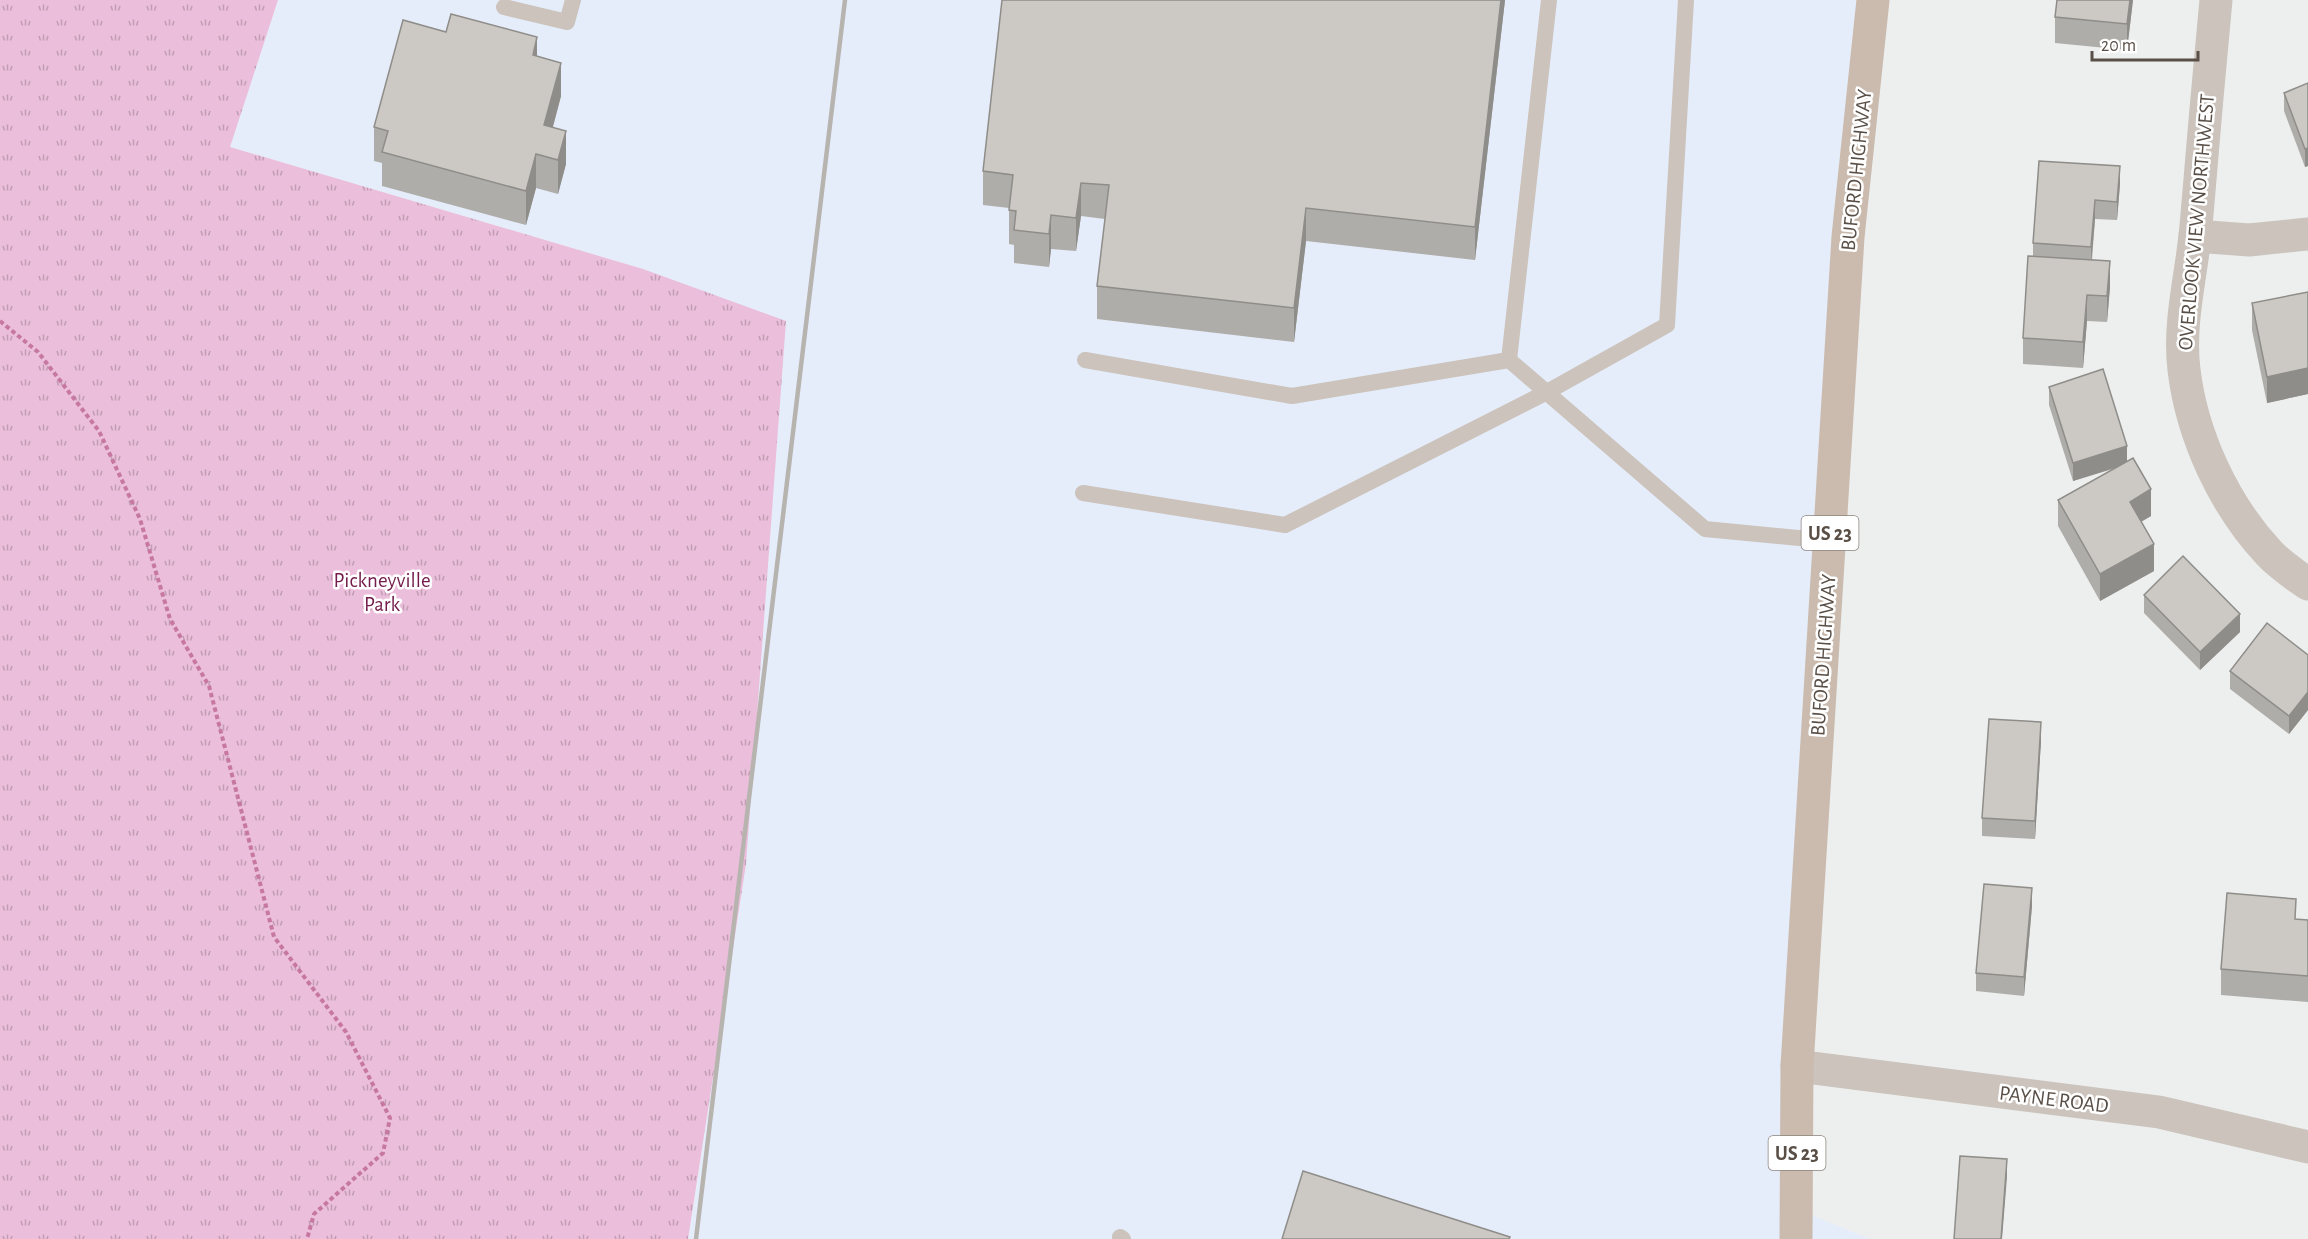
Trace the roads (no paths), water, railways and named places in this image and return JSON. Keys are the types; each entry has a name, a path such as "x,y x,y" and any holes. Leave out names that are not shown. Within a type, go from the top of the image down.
{"main road":[{"name":"BUFORD HIGHWAY","path":"1796,1239 1797,1066 1848,237 1873,0"}],"street":[{"name":"OVERLOOK VIEW NORTHWEST","path":"2216,0 2195,236 2184,318 2184,370 2194,416 2212,468 2240,516 2270,554 2308,584"},
{"path":"2195,236 2249,240 2308,234"},
{"name":"PAYNE ROAD","path":"1797,1066 2159,1112 2308,1147"}],"lane":[{"path":"504,7 567,22 573,0"},
{"path":"1509,360 1549,0"},
{"path":"1083,493 1285,525 1547,392 1667,325 1686,0"},
{"path":"1085,360 1292,396 1509,360 1705,529 1830,541"}],"railway":[{"path":"696,1239 845,0"}],"park label":[{"name":"Pickneyville Park","path":"382,592"}]}
